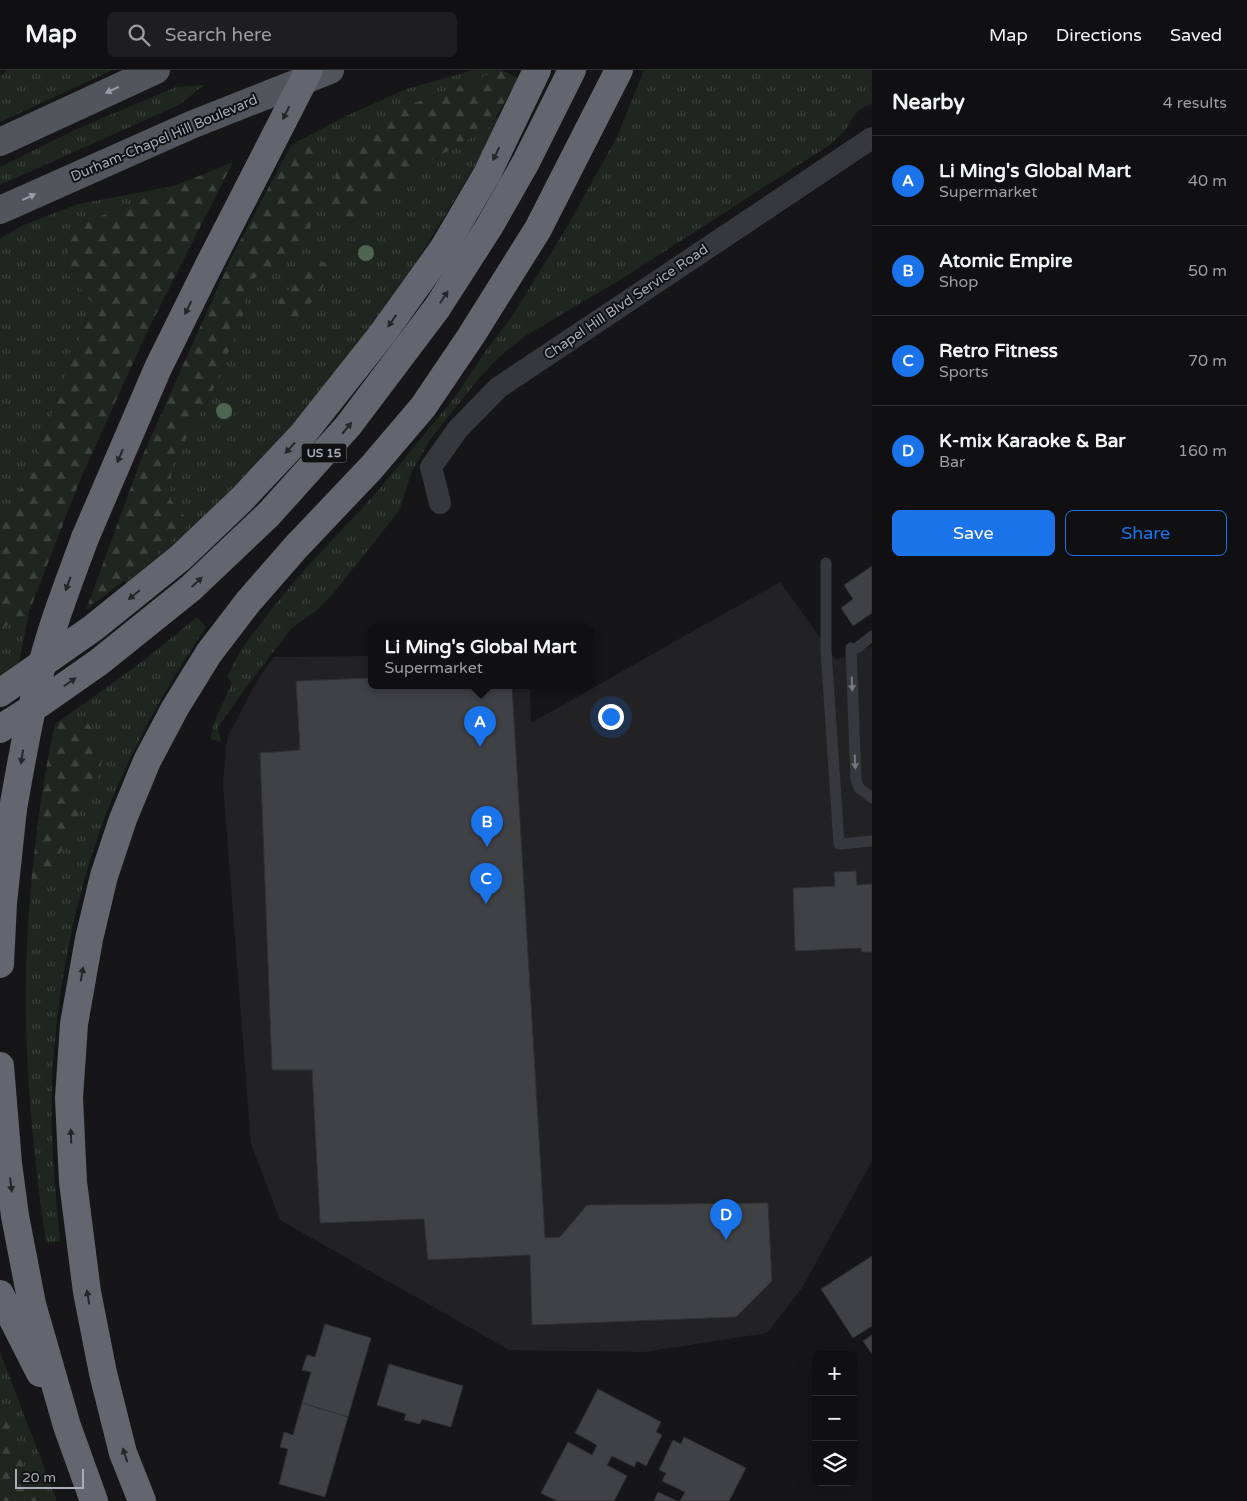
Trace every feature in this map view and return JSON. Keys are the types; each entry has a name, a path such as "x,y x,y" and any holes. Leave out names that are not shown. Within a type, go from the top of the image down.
{"highway":[{"path":"0,964 13,808 24,741 40,671 62,601 85,538 158,368 308,70"},
{"path":"0,693 93,628 180,558 241,500 303,434 383,333 443,249 486,174 537,70"},
{"name":"US 15","path":"0,729 99,662 191,588 269,514 348,426 436,308 489,227 526,162 572,70"},
{"path":"142,1501 124,1453 103,1373 87,1292 72,1182 70,1098 74,1024 89,939 107,868 147,762 175,708 209,653 248,602 371,468 423,407 471,336 538,229 616,75"},
{"path":"0,1066 8,1163 15,1216 32,1304 67,1426 94,1501"},
{"path":"0,1294 67,1426"}],"main road":[{"path":"0,142 156,70"},
{"name":"Durham-Chapel Hill Boulevard","path":"0,210 191,125 330,70"}],"street":[{"name":"Chapel Hill Blvd Service Road","path":"440,503 431,467 458,429 498,388 872,138"}],"lane":[{"path":"826,563 826,650 838,844 872,842"},
{"path":"872,636 854,648 856,780 859,788 872,798"}],"shaded area":[{"path":"780,582 836,660 872,646 872,1161 802,1288 767,1333 644,1352 509,1350 280,1220 251,1144 223,784 227,738 258,679 274,657 368,656 368,689 530,689 531,723"}],"green space":[{"path":"8,70 113,70 0,122 0,76"},
{"path":"474,70 501,70 401,108 346,228 424,165 491,126 496,118 505,115 401,286 336,373 280,439 194,528 128,586 125,580 190,523 171,500 171,465 213,390 243,317 248,282 300,251 317,139 291,145 344,117 406,89"},
{"path":"501,70 518,78 491,126 424,165 346,228 330,210 340,149 401,108"},
{"path":"644,70 872,70 872,104 859,111 846,129 831,144 628,275 525,336 498,358 481,376 432,437 412,471 399,511 331,596 316,611 292,628 250,682 218,727 221,742 211,739 213,725 232,683 227,677 242,648 307,567 377,492 454,398 487,349 511,318 568,225 617,137"},
{"path":"204,85 179,105 0,185 0,167 77,129 176,87"},
{"path":"317,139 317,210 301,251 248,282 243,317 213,390 171,466 171,500 190,523 144,565 86,610 142,457 230,260 291,145"},
{"path":"233,162 147,332 80,480 29,612 0,630 0,516 26,481 93,304 67,272 71,228"},
{"path":"174,186 71,228 67,272 93,304 26,481 0,516 0,238 24,225 78,204"},
{"path":"315,262 328,263 329,278 300,318 277,319 279,300"},
{"path":"29,612 19,662 0,678 0,630"},
{"path":"197,617 206,627 163,696 126,767 105,817 84,880 68,948 54,1049 52,1142 60,1241 46,1243 31,1114 26,1028 27,942 30,898 46,885 79,812 97,781 103,757 95,733 85,719 68,715 143,661"},
{"path":"68,715 85,719 95,733 103,757 97,781 79,812 46,885 30,898 34,854 50,746 55,724"},
{"path":"0,1352 57,1501 40,1501 23,1464 0,1400"},
{"path":"0,1400 23,1464 40,1501 0,1501"}],"building":[{"path":"872,566 872,613 853,626 841,608 853,599 844,585"},
{"path":"368,678 368,689 512,689 545,1238 560,1237 587,1205 768,1203 772,1281 736,1317 532,1325 530,1255 428,1260 424,1219 320,1223 312,1070 272,1070 260,753 300,750 296,681"},
{"path":"856,871 857,885 872,884 872,952 862,952 861,948 795,951 793,888 835,886 834,872"},
{"path":"872,1256 872,1326 853,1338 821,1289"},
{"path":"325,1324 371,1338 348,1417 302,1403 311,1372 302,1370 307,1355 315,1357"},
{"path":"872,1335 872,1354 863,1341"},
{"path":"389,1364 463,1386 451,1427 422,1419 420,1424 404,1420 406,1414 377,1405"},
{"path":"598,1389 661,1422 656,1432 662,1435 646,1466 637,1461 634,1467 612,1456 607,1465 627,1476 614,1501 557,1501 541,1493 568,1442 592,1455 597,1445 575,1433"},
{"path":"302,1403 348,1417 325,1497 279,1484 288,1449 280,1447 284,1432 293,1435"},
{"path":"684,1437 746,1468 729,1501 680,1501 685,1492 662,1481 666,1473 659,1470 673,1440 681,1444"},
{"path":"658,1492 677,1501 654,1501"}],"place":[{"name":"Li Ming's Global Mart","path":"480,747"},
{"name":"Atomic Empire","path":"487,847"},
{"name":"Retro Fitness","path":"486,904"},
{"name":"K-mix Karaoke & Bar","path":"726,1240"}]}
